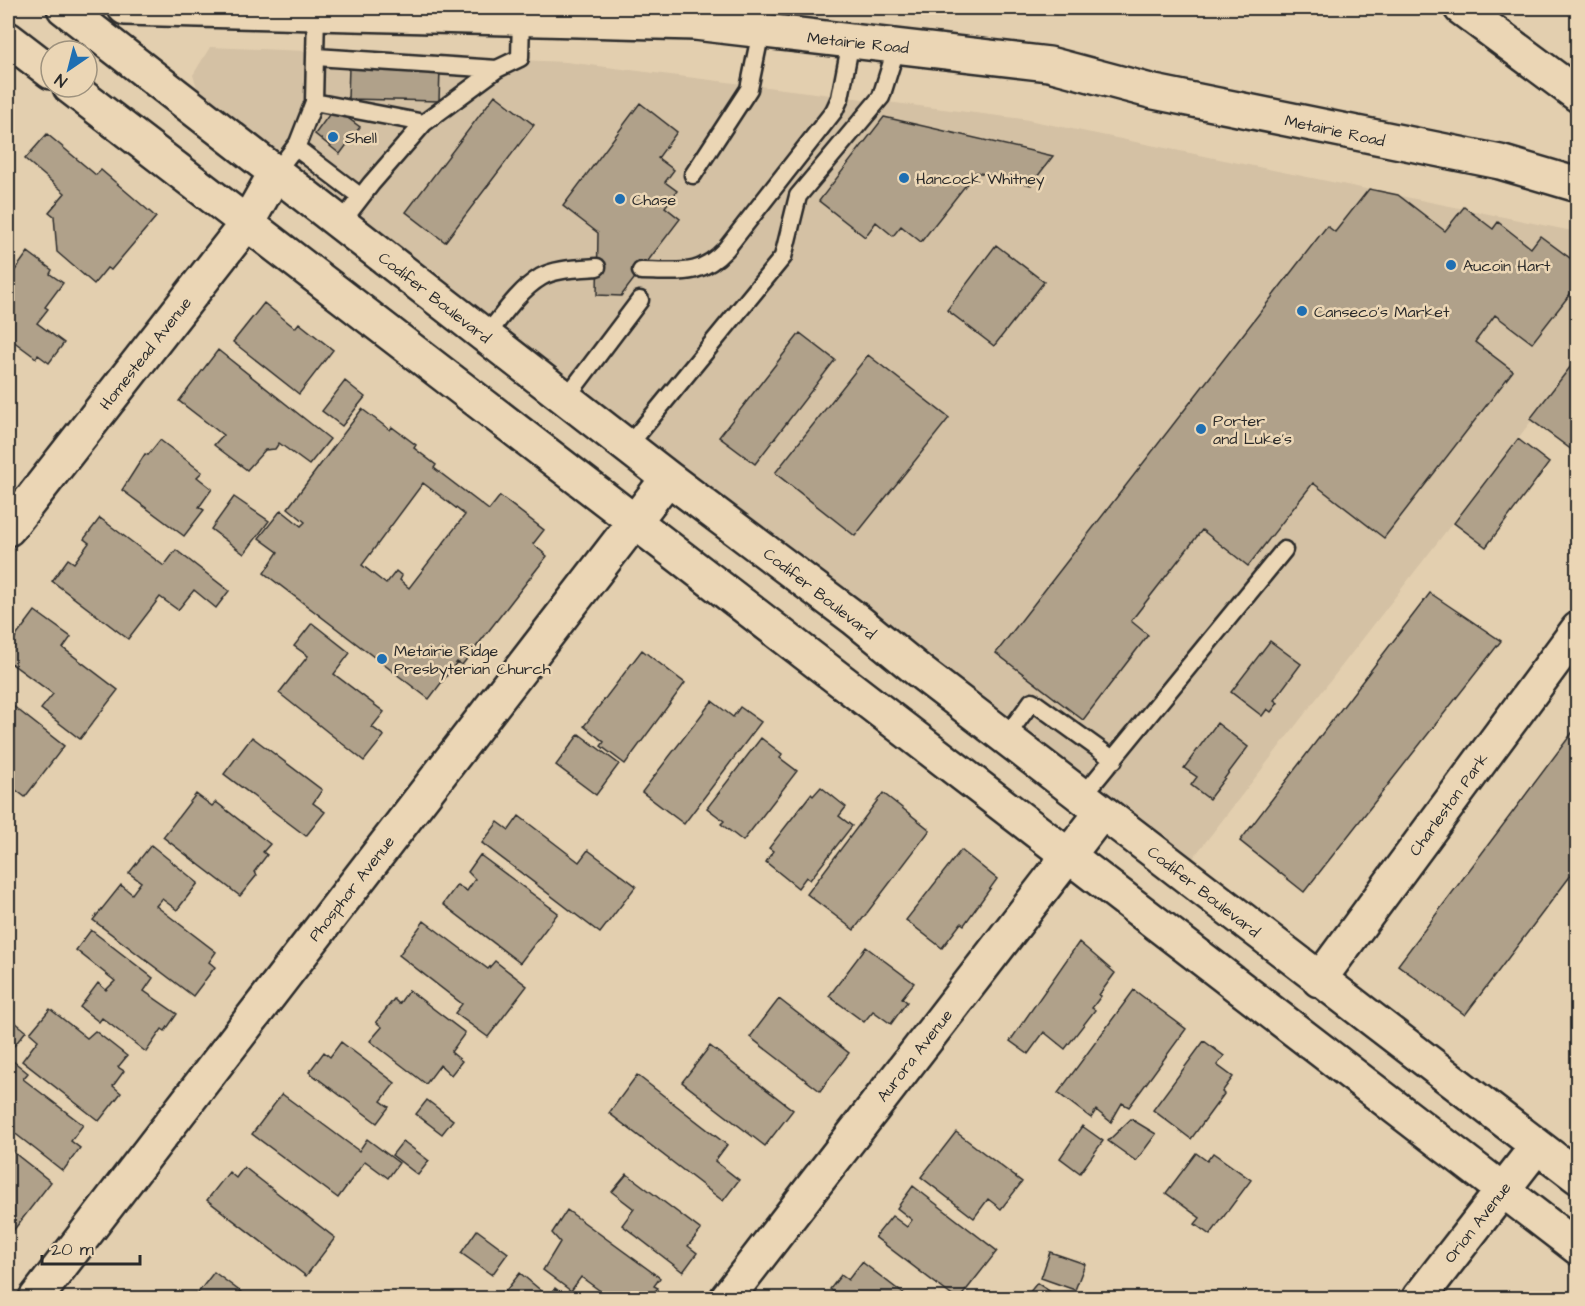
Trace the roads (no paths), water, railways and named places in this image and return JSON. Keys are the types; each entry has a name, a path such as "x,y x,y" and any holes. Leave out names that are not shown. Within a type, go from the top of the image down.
{"street":[{"name":"Codifer Boulevard","path":"64,8 285,160 341,223 668,478 854,618 1005,738 1578,1177"},
{"name":"Metairie Road","path":"125,8 316,12 351,10 695,23 1049,64 1154,92 1500,162 1578,185"},
{"path":"1461,8 1578,95"},
{"path":"8,39 39,63"},
{"path":"86,99 1578,1248"},
{"name":"Homestead Avenue","path":"8,530 247,223 285,160"},
{"name":"Phosphor Avenue","path":"36,1299 633,520 668,478"},
{"name":"Charleston Park","path":"1319,980 1578,628"},
{"name":"Aurora Avenue","path":"727,1299 1068,855 1092,805"},
{"name":"Orion Avenue","path":"1419,1299 1537,1146"}],"lane":[{"path":"316,12 314,102 285,160 361,197"},
{"path":"341,223 424,123 497,69 520,58 521,18"},
{"path":"693,175 749,89 761,31"},
{"path":"641,271 700,270 714,262 834,111 840,98 851,41"},
{"path":"628,447 783,257 798,196 880,97 897,46"},
{"path":"316,57 497,69"},
{"path":"314,102 424,123"},
{"path":"486,336 527,288 542,276 562,270 597,267"},
{"path":"566,398 640,300"},
{"path":"1092,805 1114,760 1284,550"},
{"path":"1005,738 1032,701 1114,760"}],"place":[{"name":"Shell","path":"333,137"},
{"name":"Hancock Whitney","path":"904,178"},
{"name":"Chase","path":"620,199"},
{"name":"Aucoin Hart","path":"1451,265"},
{"name":"Canseco's Market","path":"1302,311"},
{"name":"Porter and Luke's","path":"1201,429"},
{"name":"Metairie Ridge Presbyterian Church","path":"382,659"}]}
